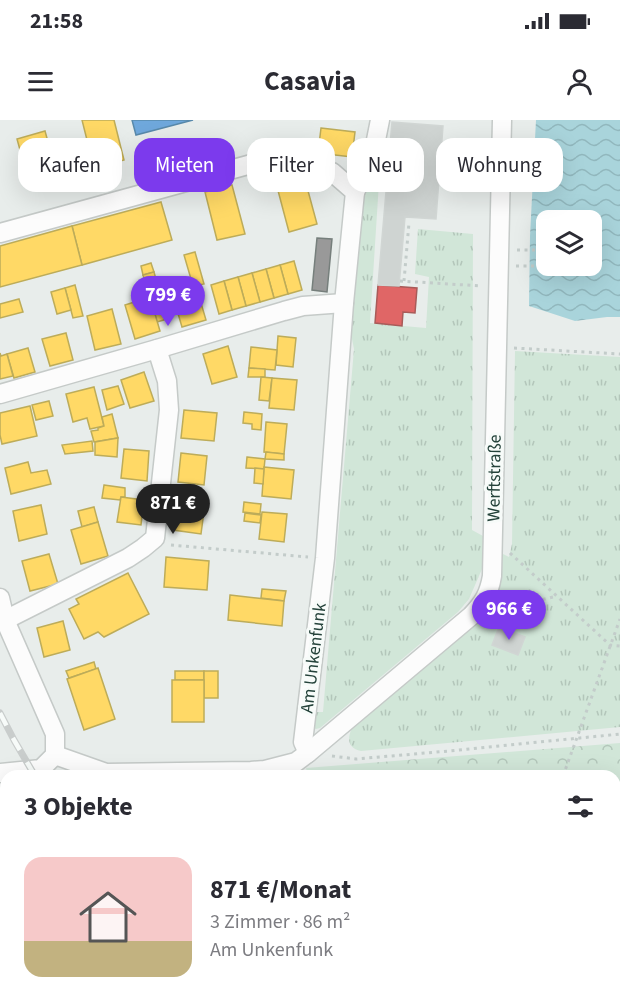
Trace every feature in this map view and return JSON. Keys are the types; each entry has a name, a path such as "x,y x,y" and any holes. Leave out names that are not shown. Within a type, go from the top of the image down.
{"street":[{"path":"376,138 380,120"},
{"name":"Werftstraße","path":"301,763 471,616 483,603 490,590 493,545 501,120"},
{"path":"0,233 266,160 332,172 347,185"},
{"name":"Am Unkenfunk","path":"301,763 325,558 344,303 355,192"},
{"path":"0,394 284,311 303,306 344,303"},
{"path":"5,620 128,558 155,538 169,410 167,381 157,349"},
{"path":"0,598 5,620 55,734 56,755 41,769 31,770"},
{"path":"56,755 98,770"},
{"path":"265,770 301,763"}],"path":[{"path":"409,223 402,281 498,287"},
{"path":"511,266 540,266 540,250 512,249"},
{"path":"497,347 620,354"},
{"path":"155,538 162,544 325,558"},
{"path":"493,545 505,548 610,645 620,646"},
{"path":"471,616 557,596"},
{"path":"565,770 620,619"},
{"path":"356,759 620,734"}],"green space":[{"path":"363,192 378,192 370,323 426,328 429,277 415,274 418,229 473,234 472,530 483,536 482,569 469,599 458,612 316,729 311,726 313,712 323,712 354,349 350,329"},
{"path":"515,351 620,357 620,727 357,750 350,744 351,730 479,622 498,589 501,553 509,557 512,544"},
{"path":"620,743 620,770 306,770 306,768"}],"water":[{"path":"536,120 620,120 620,317 575,321 529,306 532,192 563,192 563,138 535,138"}],"building: Wohnen":[{"path":"82,120 114,120 118,138 86,138"},
{"path":"321,128 355,132 354,138 347,138 347,156 335,155 335,138 320,138"},
{"path":"45,131 47,138 20,138"},
{"path":"205,192 234,192 245,234 217,240"},
{"path":"278,192 308,192 317,224 289,232"},
{"path":"161,202 172,240 82,265 72,226"},
{"path":"72,226 82,265 0,287 0,246"},
{"path":"195,252 204,284 193,286 184,255"},
{"path":"294,261 302,290 288,294 280,265"},
{"path":"151,263 154,272 143,275 141,266"},
{"path":"280,265 288,294 274,298 266,269"},
{"path":"266,269 274,298 260,302 252,273"},
{"path":"154,272 160,294 150,297 143,275"},
{"path":"252,273 260,302 246,306 238,277"},
{"path":"238,277 246,306 232,310 224,281"},
{"path":"224,281 232,310 219,314 211,285"},
{"path":"75,285 83,316 73,318 65,288"},
{"path":"65,288 71,310 57,314 51,292"},
{"path":"198,293 206,320 182,327 174,300"},
{"path":"160,294 167,319 157,322 150,297"},
{"path":"150,297 160,331 135,339 125,305"},
{"path":"19,299 23,312 0,318 0,304"},
{"path":"112,309 121,344 95,350 87,316"},
{"path":"66,333 73,360 50,366 42,339"},
{"path":"278,336 296,338 293,367 276,365"},
{"path":"228,346 237,377 212,384 203,354"},
{"path":"251,347 277,350 275,370 249,368"},
{"path":"28,348 35,372 14,378 7,354"},
{"path":"0,353 1,356 7,354 13,376 0,379"},
{"path":"249,368 265,369 265,377 248,377"},
{"path":"144,372 154,401 130,408 121,380"},
{"path":"261,377 272,378 269,401 259,400"},
{"path":"272,378 297,380 294,410 269,408"},
{"path":"118,386 124,404 107,410 102,390"},
{"path":"94,387 104,426 90,429 87,418 73,422 66,394"},
{"path":"49,401 53,416 36,420 32,405"},
{"path":"30,406 37,436 2,444 0,413"},
{"path":"184,410 217,413 214,441 181,438"},
{"path":"244,412 262,414 261,430 252,429 252,424 243,423"},
{"path":"112,414 118,438 94,442 91,431 104,426 102,417"},
{"path":"266,422 287,424 284,454 264,452"},
{"path":"118,438 117,457 95,455 95,442"},
{"path":"92,441 93,451 65,454 62,445"},
{"path":"124,449 149,451 147,481 121,478"},
{"path":"266,452 284,454 284,460 265,459"},
{"path":"181,453 207,456 204,485 178,482"},
{"path":"247,457 265,459 264,469 246,468"},
{"path":"28,462 31,473 47,470 51,484 11,494 5,468"},
{"path":"264,467 294,470 291,499 262,496"},
{"path":"255,468 264,469 263,484 254,483"},
{"path":"104,485 125,488 125,497 121,497 120,500 102,498"},
{"path":"121,497 144,500 141,525 117,522"},
{"path":"177,500 205,504 201,534 173,530"},
{"path":"244,502 261,504 260,514 243,512"},
{"path":"41,505 47,534 19,541 13,511"},
{"path":"94,507 98,522 82,527 78,511"},
{"path":"262,512 287,514 284,542 259,539"},
{"path":"245,513 261,515 260,523 244,521"},
{"path":"98,522 108,556 81,564 71,530"},
{"path":"49,554 58,584 30,591 22,561"},
{"path":"166,557 209,561 207,590 164,587"},
{"path":"128,573 149,614 104,637 98,632 84,639 69,609 79,604 76,599"},
{"path":"262,589 286,591 284,601 261,598"},
{"path":"230,595 284,601 282,626 228,620"},
{"path":"63,621 70,650 44,657 37,628"},
{"path":"94,662 96,669 69,678 66,671"},
{"path":"98,668 115,719 84,730 67,679"},
{"path":"175,671 204,671 204,680 175,680"},
{"path":"204,671 218,671 218,698 204,698"},
{"path":"172,680 204,680 204,722 172,722"}],"building: Handel":[{"path":"378,285 417,288 415,313 403,312 402,326 375,323"}],"building: Schulen":[{"path":"132,120 193,120 136,135"}],"building: Industrie":[{"path":"317,238 332,239 327,292 312,290"}],"building: Sonstige":[{"path":"392,122 443,126 442,138 436,138 436,192 438,192 436,219 405,217 399,286 378,285 386,192 424,192 424,138 391,138"},
{"path":"499,627 525,637 518,655 492,645"}],"railway":[{"path":"0,713 32,770"}]}
